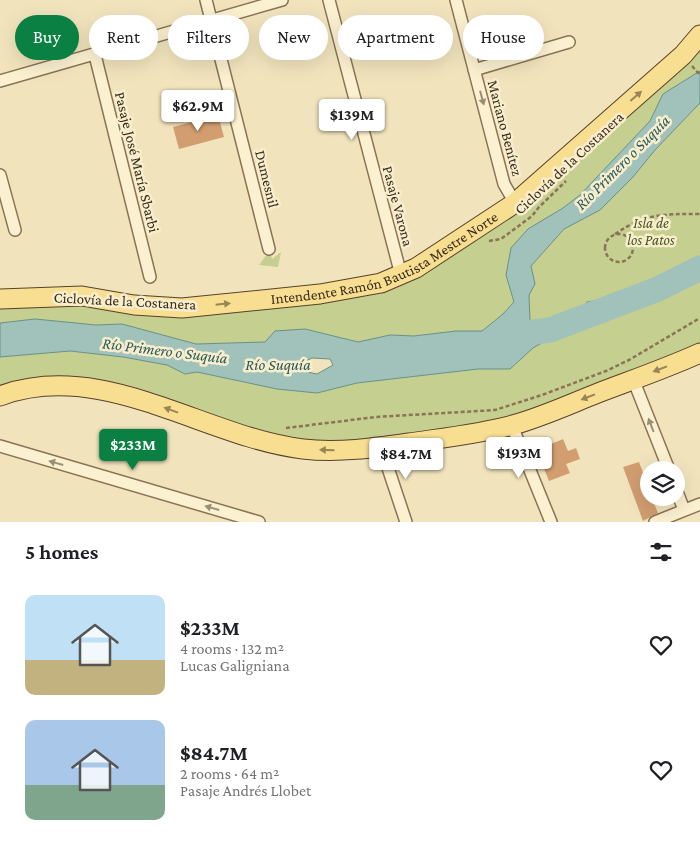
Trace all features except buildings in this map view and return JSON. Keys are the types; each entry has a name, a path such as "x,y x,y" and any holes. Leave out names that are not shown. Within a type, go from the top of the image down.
{"main road":[{"name":"Intendente Ramón Bautista Mestre Norte","path":"0,299 82,296 134,305 182,308 320,294 381,283 416,268 515,203 683,55 700,35"},
{"path":"0,396 40,386 81,387 138,398 260,440 287,447 355,450 444,438 512,426 700,353"}],"street":[{"name":"Dumesnil","path":"206,0 210,15"},
{"path":"230,15 282,0"},
{"name":"Pasaje Varona","path":"329,0 401,275"},
{"name":"Mariano Benítez","path":"456,0 504,184 515,203"},
{"path":"474,70 569,42"},
{"path":"0,81 89,57"},
{"name":"Pasaje José María Sbarbi","path":"96,60 150,277"},
{"name":"Dumesnil","path":"222,60 270,249"},
{"path":"0,175 15,230"},
{"path":"633,379 665,461"},
{"path":"512,426 551,522"},
{"path":"0,446 259,522"},
{"path":"381,447 406,522"},
{"path":"655,522 700,504"},
{"path":"682,506 684,510"}],"path":[{"path":"690,64 695,60"},
{"path":"693,67 700,74"},
{"name":"Ciclovía de la Costanera","path":"483,245 491,240 501,239 532,216 568,180"},
{"path":"614,234 629,237 634,246 632,255 624,262 611,260 606,253 606,244 614,234 639,220 661,214 700,214"},
{"path":"280,428 376,417 494,410 542,395 606,371 629,360 700,318"}],"green space":[{"path":"700,35 700,71 663,94 650,121 580,195 563,208 506,275 514,302 503,314 482,331 456,331 414,336 390,335 358,342 305,329 266,342 196,344 122,324 96,325 35,319 0,323 0,299 134,305 381,283 515,203"},
{"name":"Isla de los Patos","path":"700,103 700,269 689,277 668,287 587,302 564,327 547,327 530,321 529,295 535,284 531,266 564,229 600,210 633,177 655,150"},
{"path":"270,250 272,259 281,252 278,267 259,265"},
{"path":"700,279 700,353 528,420 306,449 81,387 0,396 0,357 70,351 123,357 167,365 185,374 197,372 277,389 317,393 357,383 478,369 510,369 533,348 545,341 581,330 611,315 650,304"}],"water":[{"name":"Río Suquía","path":"700,71 700,103 655,150 633,177 600,210 564,229 531,266 535,284 529,295 530,321 547,327 564,327 587,302 668,287 689,277 700,269 700,279 650,304 611,315 581,330 545,341 533,348 510,369 478,369 357,383 317,393 277,389 197,372 185,374 167,365 123,357 70,351 0,357 0,323 35,319 96,325 122,324 196,344 265,342 275,331 305,329 358,342 390,335 414,336 456,331 482,331 503,314 514,302 506,275 511,248 528,229 563,208 580,195 650,121 663,94","holes":["312,358 330,359 333,365 317,374 307,372 302,363"]}],"waterway":[{"name":"Río Primero o Suquía","path":"526,333 550,330 658,289 700,268"}]}
